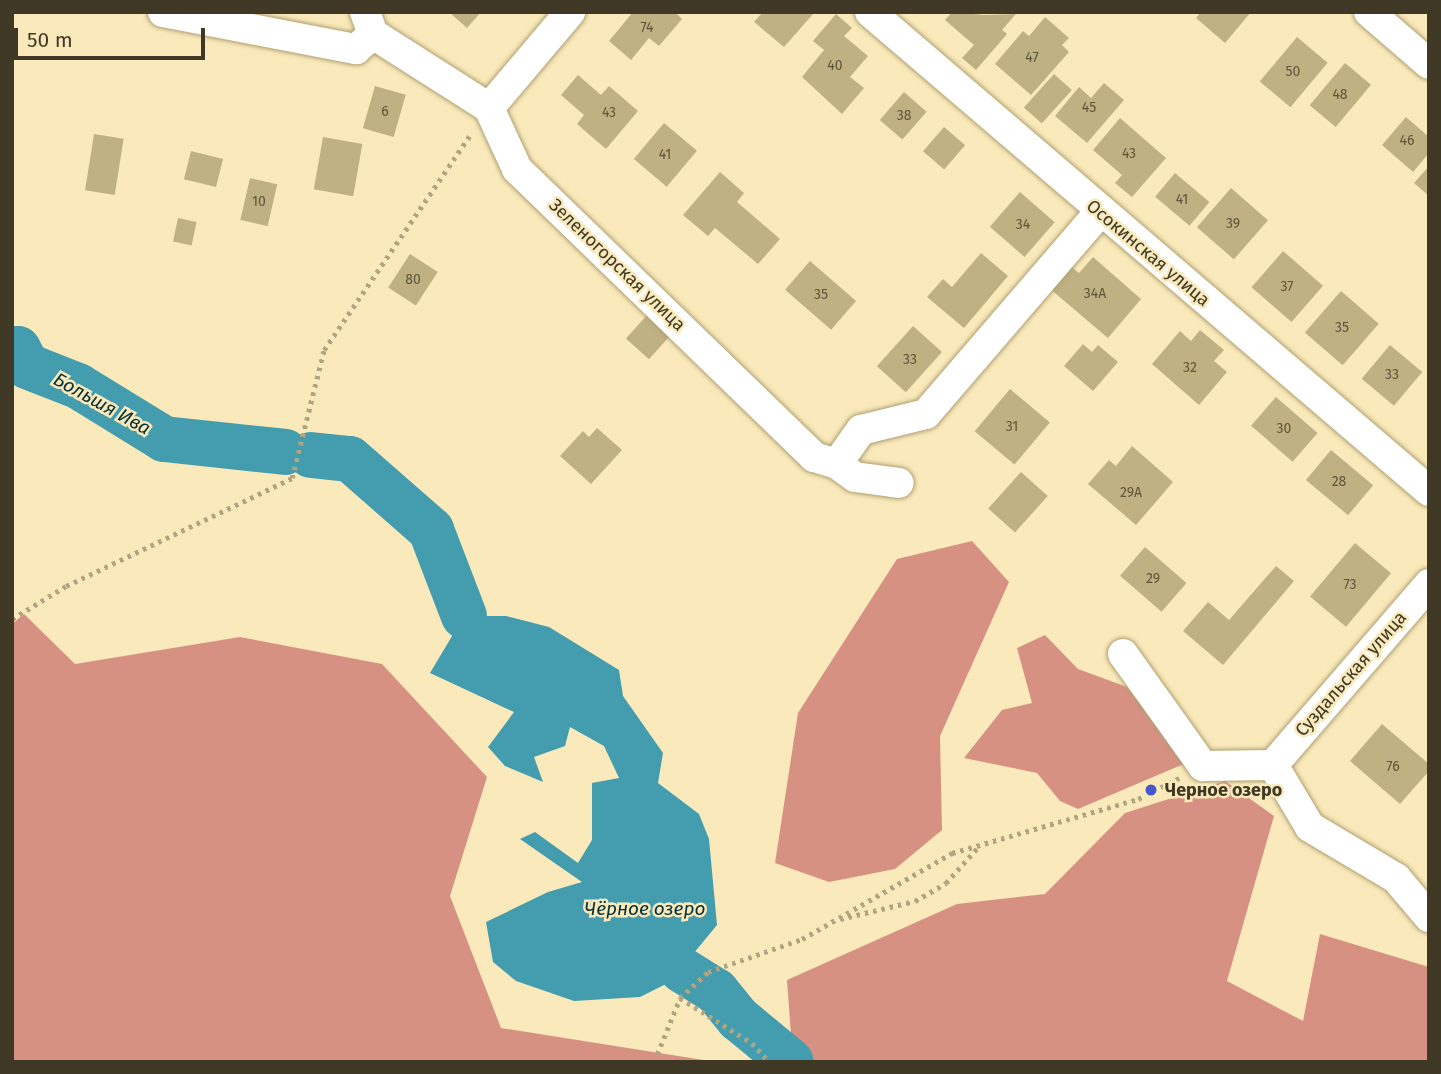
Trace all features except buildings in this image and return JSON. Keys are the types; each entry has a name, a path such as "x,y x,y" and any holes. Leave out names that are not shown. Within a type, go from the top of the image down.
{"street":[{"path":"163,12 356,49 369,23 489,108 570,12"},
{"name":"Осокинская улица","path":"870,12 1100,213 1429,491"},
{"path":"1370,12 1429,64"},
{"name":"Зеленогорская улица","path":"489,108 517,169 814,457 838,464 855,477 899,483"},
{"path":"838,464 860,430 926,414 1100,213"},
{"name":"Суздальская улица","path":"1273,765 1429,584"},
{"path":"1123,654 1203,766 1273,765 1310,827 1396,878 1429,917"}],"path":[{"path":"12,619 66,586 292,478 324,349 489,108"},
{"path":"654,1062 680,998 708,972 802,939 952,853 1138,799 1203,766"},
{"path":"833,921 915,901 946,883 979,845"},
{"path":"680,998 752,1043 769,1062"}],"shaded area":[{"path":"972,541 1009,582 940,736 942,830 895,869 829,882 775,863 798,713 897,559"},
{"path":"24,614 75,664 240,637 382,664 487,777 450,896 501,1028 716,1062 12,1062 12,624"},
{"path":"1045,635 1078,669 1127,687 1186,763 1078,809 1060,801 1037,773 964,758 1002,710 1032,703 1017,648"},
{"path":"1225,781 1274,816 1227,981 1303,1021 1320,934 1429,967 1429,1062 793,1062 787,980 957,904 1045,894 1125,813"}],"water":[{"name":"Чёрное озеро","path":"464,616 506,616 549,627 619,670 623,696 663,753 658,783 699,814 709,839 717,925 670,982 640,997 574,1001 516,981 493,962 486,922 548,892 582,882 520,839 535,832 578,863 592,840 592,783 619,778 604,746 570,727 565,746 534,757 543,782 505,766 488,747 514,712 430,673"}],"waterway":[{"name":"Большя Ива","path":"12,350 18,349 27,366 78,386 164,439 285,452"},
{"name":"Большя Ива","path":"311,455 350,459 431,530 464,616"},
{"path":"682,970 716,991 739,1019 791,1062"}],"place":[{"name":"Черное озеро","path":"1151,790"}]}
